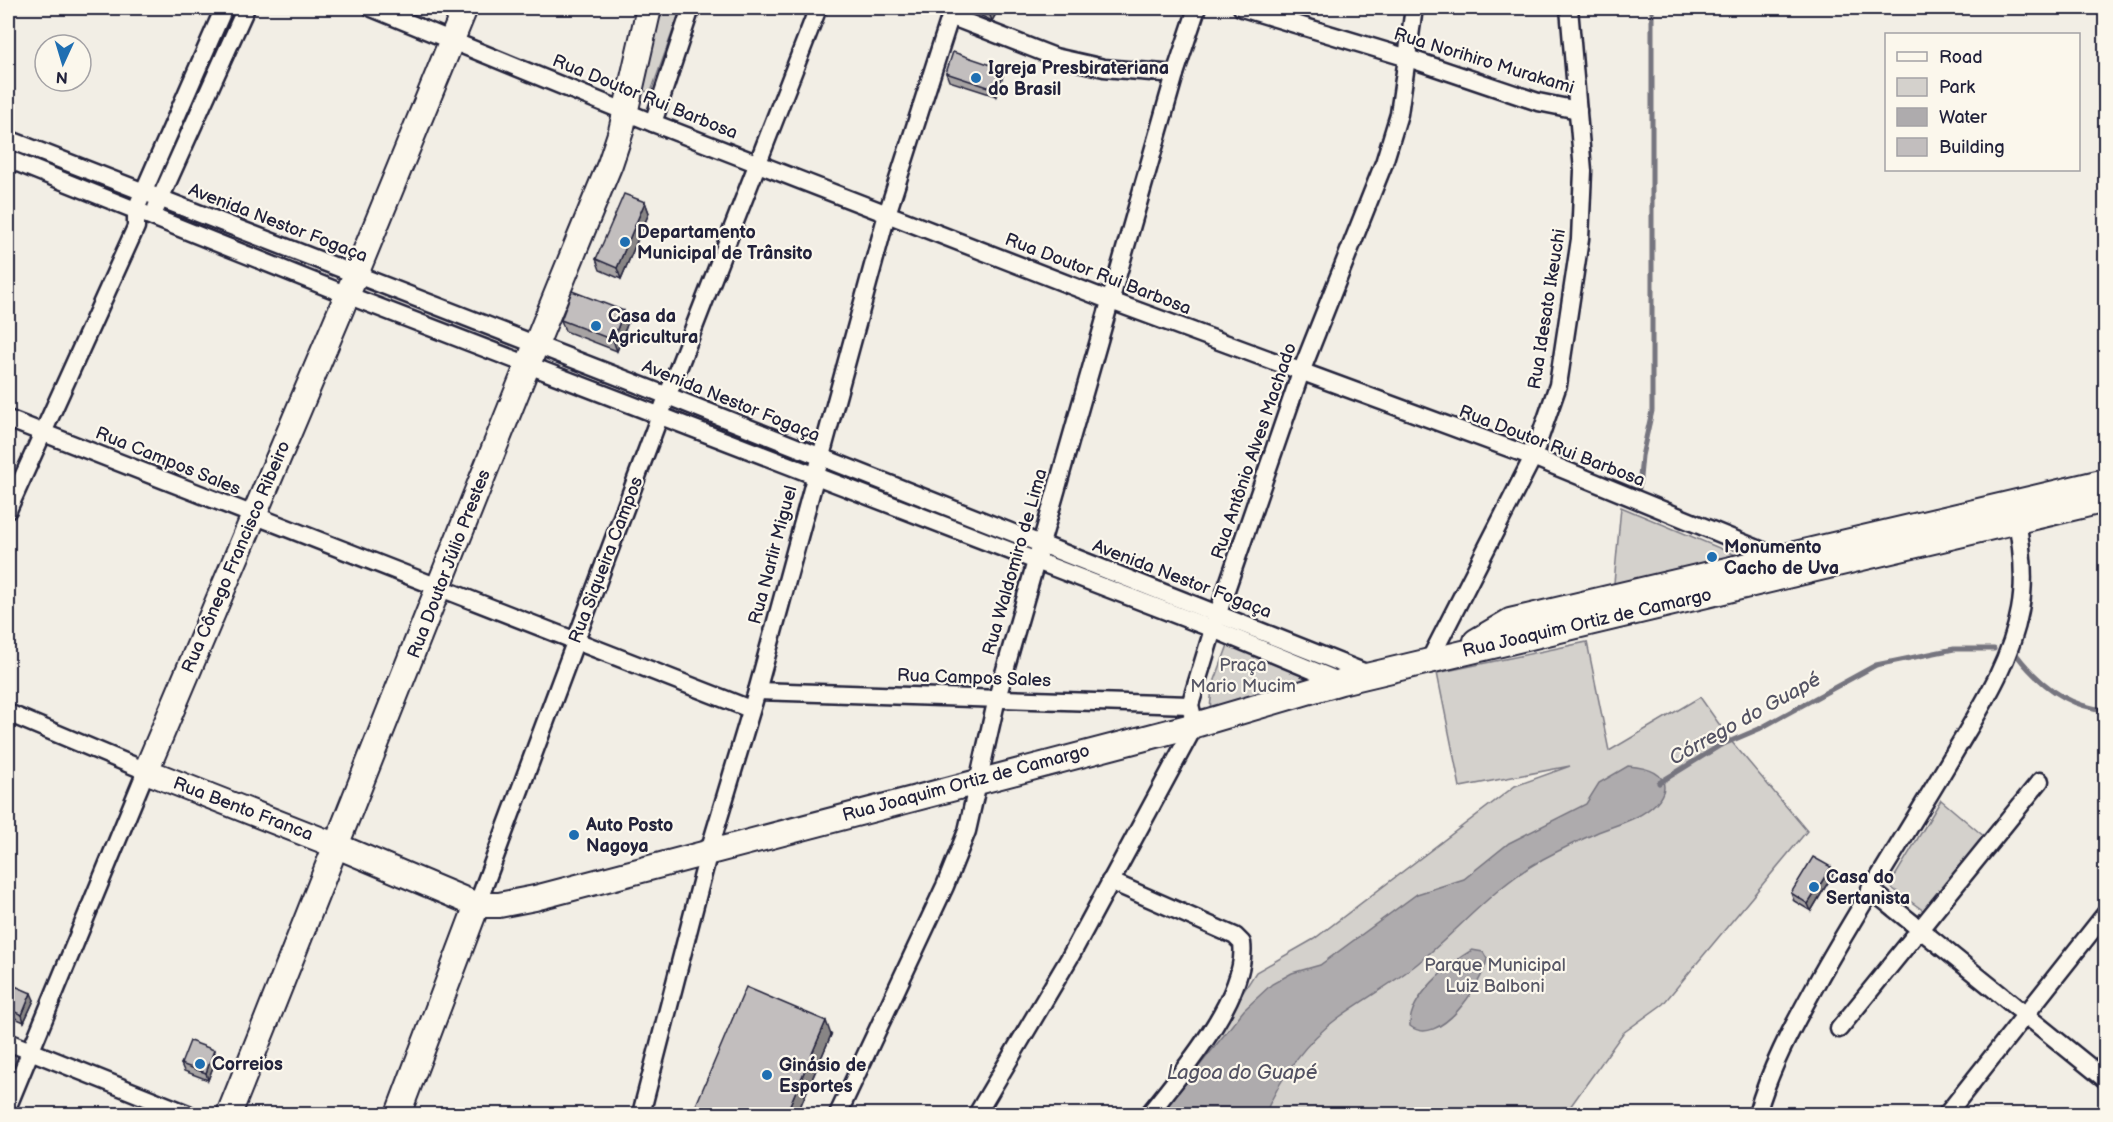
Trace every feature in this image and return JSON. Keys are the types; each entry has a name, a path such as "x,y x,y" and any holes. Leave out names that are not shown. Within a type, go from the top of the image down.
{"main road":[{"name":"Rua Cônego Francisco Ribeiro","path":"146,771 352,284 465,8"},
{"name":"Rua Doutor Júlio Prestes","path":"228,1114 440,588 531,354 610,164 626,111 649,8"},
{"name":"Rua Joaquim Ortiz de Camargo","path":"477,905 499,905 535,898 981,780 1192,715 1811,571 2015,513 2106,481"},
{"name":"Rua Joaquim Ortiz de Camargo","path":"1453,655 1510,621 1780,558 2015,513 2106,500"},
{"name":"Rua Bento Franca","path":"146,771 337,846 477,905"},
{"name":"Rua Siqueira Campos","path":"398,1114 477,905"}],"street":[{"path":"144,212 144,192 224,8"},
{"path":"8,510 136,227 144,212 161,198 246,8"},
{"name":"Rua Doutor Rui Barbosa","path":"372,8 653,123 1111,301 1533,457 1811,571"},
{"path":"653,123 691,8"},
{"name":"Rua Siqueira Campos","path":"477,905 660,415 760,163 818,8"},
{"name":"Rua Waldomiro de Lima","path":"838,1114 945,886 968,831 981,780 997,698 1175,74 1197,8"},
{"name":"Rua Norihiro Murakami","path":"1242,8 1408,58 1516,95 1578,110"},
{"name":"Rua Antônio Alves Machado","path":"977,1114 1070,957 1192,715 1215,621 1301,372 1384,163 1399,114 1414,8"},
{"name":"Rua Idesato Ikeuchi","path":"1429,661 1533,457 1558,385 1579,250 1583,171 1569,8"},
{"path":"951,12 1055,57 1104,68 1175,74"},
{"name":"Rua Narlir Miguel","path":"646,1112 709,851 757,690 887,214 951,12"},
{"name":"Avenida Nestor Fogaça","path":"8,139 245,232 352,284 531,354 660,415 814,476 1035,562 1371,675"},
{"name":"Avenida Nestor Fogaça","path":"8,159 237,250 352,284 531,354 668,396 1040,545 1215,621 1341,682"},
{"path":"237,250 245,232"},
{"name":"Rua Campos Sales","path":"8,419 440,588 574,643 750,710"},
{"path":"875,499 882,482"},
{"path":"934,522 941,505"},
{"path":"1757,1114 1771,1071 1784,1043 1870,889 1935,786 1994,685 2010,646 2020,611 2024,578 2015,513"},
{"name":"Rua Campos Sales","path":"757,690 997,698 1192,715"},
{"name":"Rua Bento Franca","path":"8,713 146,771"},
{"name":"Rua Cônego Francisco Ribeiro","path":"8,1106 146,771"},
{"path":"1839,1029 2040,781"},
{"path":"1110,881 1235,936 1242,943 1242,969 1219,1017 1194,1057 1149,1114"},
{"path":"1870,889 2106,1080"},
{"path":"1947,1114 2106,913"},
{"path":"8,1042 188,1114"}],"green space":[{"path":"231,8 240,8 163,184 157,180"},
{"path":"659,8 681,8 651,92 642,91"},
{"path":"1621,507 1748,560 1613,594"},
{"name":"Parque Municipal Luiz Balboni","path":"1587,642 1609,751 1700,697 1731,741 1807,831 1663,1004 1623,1033 1565,1114 1155,1114 1202,1056 1256,972 1314,939 1515,786 1570,766 1460,787 1437,673"},
{"name":"Praça Mario Mucim","path":"1228,645 1298,673 1309,681 1210,709 1212,688"},
{"path":"1941,800 1986,838 1924,911 1889,886"}],"water":[{"name":"Lagoa do Guapé","path":"1628,766 1656,773 1663,781 1664,789 1650,809 1543,859 1509,882 1417,964 1326,1027 1295,1061 1265,1114 1161,1114 1244,1010 1272,984 1292,973 1320,965 1417,894 1464,879 1509,843 1586,804 1599,783"},
{"path":"1472,950 1483,952 1487,959 1477,984 1458,1011 1434,1029 1421,1031 1410,1026 1411,1015 1423,993 1442,972"}],"building":[{"name":"Igreja Presbirateriana do Brasil","path":"953,52 1000,68 994,89 946,73"},
{"path":"624,194 645,202 617,268 596,259"},
{"name":"Casa da Agricultura","path":"572,291 624,311 613,340 561,320"},
{"name":"Casa do Sertanista","path":"1813,857 1831,867 1808,904 1791,893"},
{"path":"8,983 31,993 22,1015 8,1009"},
{"name":"Ginásio de Esportes","path":"746,987 826,1021 786,1114 719,1114 696,1105"},
{"name":"Correios","path":"190,1041 214,1050 206,1073 181,1064"}],"waterway":[{"path":"1639,488 1642,456 1652,411 1652,8"},
{"name":"Córrego do Guapé","path":"1659,783 1719,746 1759,729 1876,665 1954,649 1994,649"},
{"name":"Córrego do Guapé","path":"2016,654 2034,675 2055,692 2079,704 2106,710"}],"place":[{"name":"Igreja Presbirateriana do Brasil","path":"976,78"},
{"name":"Departamento Municipal de Trânsito","path":"625,242"},
{"name":"Casa da Agricultura","path":"596,326"},
{"name":"Monumento Cacho de Uva","path":"1712,557"},
{"name":"Auto Posto Nagoya","path":"574,835"},
{"name":"Casa do Sertanista","path":"1814,887"},
{"name":"Correios","path":"200,1064"},
{"name":"Ginásio de Esportes","path":"767,1075"}]}
